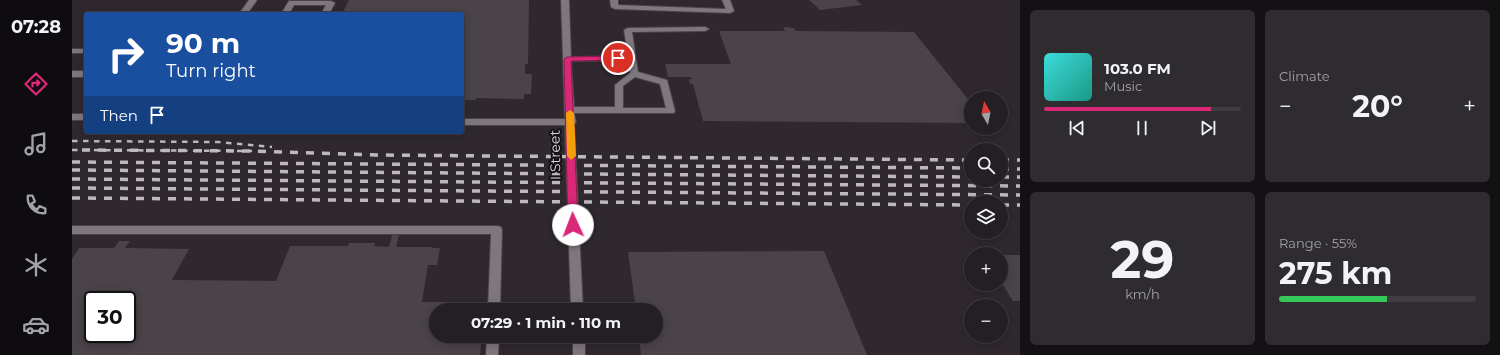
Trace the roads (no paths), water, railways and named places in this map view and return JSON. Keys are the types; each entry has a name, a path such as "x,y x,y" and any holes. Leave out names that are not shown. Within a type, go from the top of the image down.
{"street":[{"path":"244,12 253,0"},
{"name":"I Street","path":"565,0 571,122 572,211 577,303"},
{"path":"614,0 615,7 730,10 726,0"},
{"path":"286,12 292,3 331,3 326,12"},
{"path":"634,74 628,30 705,29"},
{"path":"72,51 84,51"},
{"path":"567,59 632,58"},
{"path":"72,74 84,74"},
{"path":"619,111 619,85 634,74"},
{"path":"570,110 671,111 664,82 634,74"},
{"path":"72,117 84,118"},
{"path":"464,122 571,122"},
{"path":"72,230 497,230 494,303"},
{"path":"492,355 493,343"},
{"path":"578,343 579,355"}],"railway":[{"path":"72,141 219,142 272,147"},
{"path":"72,150 222,151"},
{"path":"82,150 222,151"},
{"path":"222,151 252,151"},
{"path":"222,151 376,155 964,160"},
{"path":"1008,160 1020,160"},
{"path":"72,162 964,168"},
{"path":"1008,169 1020,169"},
{"path":"72,170 964,177"},
{"path":"1008,177 1020,177"},
{"path":"72,179 1020,186"},
{"path":"72,188 1020,195"},
{"path":"72,198 964,205"},
{"path":"1008,205 1020,205"}]}
